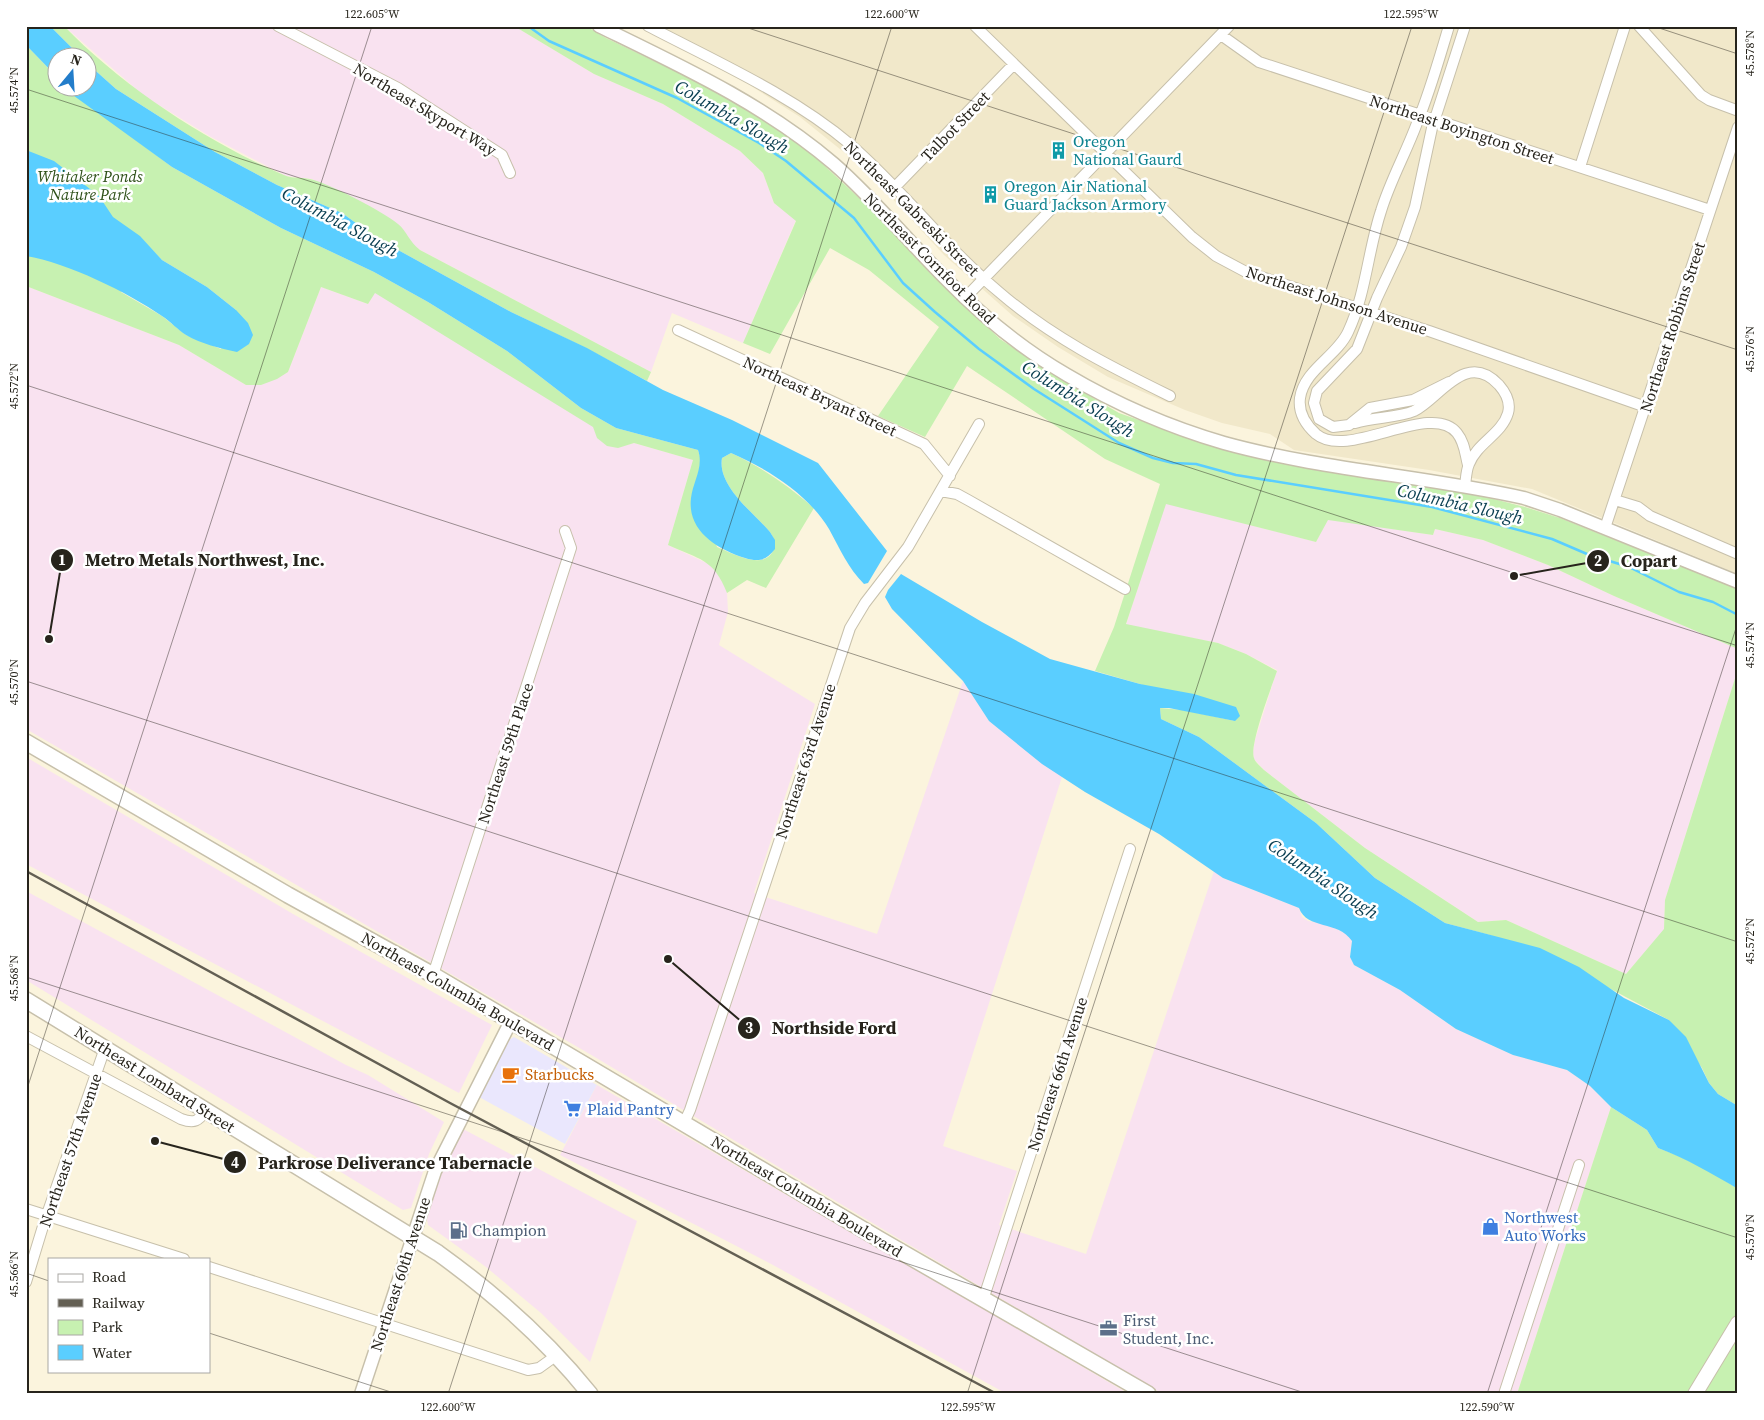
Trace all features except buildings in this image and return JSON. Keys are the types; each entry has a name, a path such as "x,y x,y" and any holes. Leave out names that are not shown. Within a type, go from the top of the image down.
{"main road":[{"name":"Northeast Columbia Boulevard","path":"26,742 288,895 433,975 983,1300 1148,1394"},
{"name":"Northeast Lombard Street","path":"26,1000 438,1253 499,1300 557,1355 590,1394"},
{"path":"1695,1394 1738,1323"}],"street":[{"name":"Northeast Skyport Way","path":"278,26 398,88 502,155 510,173"},
{"name":"Northeast Cornfoot Road","path":"599,26 718,85 802,139 868,195 965,298 1005,332 1049,364 1117,402 1169,424 1252,450 1465,486 1542,504 1738,582"},
{"name":"Northeast Gabreski Street","path":"648,26 764,87 828,127 895,187 999,293 1068,343 1109,367 1170,396"},
{"name":"Northeast Johnson Avenue","path":"975,26 1192,237 1216,256 1246,272 1646,406"},
{"path":"965,298 1229,26"},
{"path":"1449,26 1420,116 1381,210 1357,309 1348,332 1340,345 1304,385 1300,397 1303,418 1318,436 1330,441 1363,437 1437,422 1456,432 1463,441 1468,465 1465,486"},
{"path":"1466,26 1434,121 1410,220 1358,349 1317,391 1314,403 1319,419 1333,428 1414,411 1449,382 1463,375 1477,374 1488,378 1506,394 1509,402 1509,411 1505,421 1478,449 1468,465"},
{"path":"1580,168 1625,26"},
{"path":"1639,26 1706,99 1737,110"},
{"name":"Northeast Boyington Street","path":"1221,35 1259,62 1710,210"},
{"name":"Talbot Street","path":"895,187 1014,64"},
{"name":"Northeast Robbins Street","path":"1605,528 1710,210 1736,138 1738,127"},
{"name":"Northeast Bryant Street","path":"678,330 924,444 950,476"},
{"name":"Northeast 63rd Avenue","path":"684,1123 693,1101 850,628 861,609 908,547 980,424"},
{"path":"941,491 957,494 1125,589"},
{"path":"1615,500 1638,507 1650,516 1738,554"},
{"name":"Northeast 59th Place","path":"433,975 571,548 565,531"},
{"name":"Northeast 66th Avenue","path":"983,1300 1130,849"},
{"name":"Northeast 60th Avenue","path":"361,1394 412,1236 440,1160 511,1021"},
{"path":"26,1036 188,1121 198,1121 206,1110"},
{"name":"Northeast 57th Avenue","path":"26,1282 106,1048"},
{"path":"1504,1394 1579,1165"},
{"path":"26,1209 181,1258"},
{"path":"210,1267 528,1370 538,1368 557,1355"}],"shaded area":[{"path":"64,26 514,26 594,74 663,104 740,151 763,173 774,203 796,220 743,343 672,313 651,372 420,250 410,243 399,225 312,179 286,176 211,137 144,96 98,56 98,48 89,48"},
{"path":"640,26 1738,26 1738,574 1532,489 1429,470 1294,450 1270,434 1222,423 1185,410 1108,377 1058,347 1013,316 944,255 866,170 800,117 748,84"},
{"path":"26,286 179,345 246,385 261,385 288,372 321,287 368,304 375,292 594,427 597,438 627,445 634,443 693,460 668,545 711,565 721,576 727,593 728,612 719,645 815,704 754,893 877,934 963,681 989,721 1062,777 943,1146 1017,1171 999,1225 1086,1254 1214,871 1223,878 1299,908 1302,917 1308,921 1330,925 1348,935 1352,941 1350,956 1354,965 1400,990 1456,1029 1513,1055 1567,1070 1590,1086 1611,1107 1517,1394 1163,1394 588,1053 26,729"},
{"path":"1165,503 1316,542 1328,519 1433,535 1435,529 1483,540 1548,565 1614,596 1738,649 1738,669 1665,900 1664,930 1626,974 1506,920 1478,922 1365,848 1264,770 1254,759 1253,752 1277,670 1246,654 1218,643 1126,625"},
{"path":"26,757 293,914 492,1025 459,1093 26,864"},
{"path":"26,891 346,1065 368,1075 444,1122 429,1154 411,1208 403,1210 26,980"},
{"path":"514,1037 597,1085 565,1144 479,1097 507,1041"},
{"path":"597,1085 1129,1394 1007,1394 773,1265 560,1155"},
{"path":"463,1129 637,1221 590,1362 541,1313 486,1267 428,1225 427,1219 443,1166"}],"green space":[{"path":"50,26 64,26 87,48 72,48"},
{"path":"514,26 586,26 606,38 692,79 756,113 812,154 875,213 930,273 1000,339 1052,374 1119,413 1176,433 1337,472 1482,496 1525,507 1560,518 1738,589 1738,649 1614,596 1548,565 1483,540 1435,529 1433,535 1328,520 1316,542 1166,504 1126,624 1218,643 1246,654 1277,671 1266,702 1253,751 1255,760 1264,770 1365,848 1478,922 1506,920 1626,974 1664,929 1665,900 1738,669 1738,1106 1718,1094 1709,1083 1702,1068 1669,1020 1607,987 1490,935 1445,923 1375,878 1316,823 1199,737 1161,719 1160,708 1183,710 1235,721 1140,684 1095,671 1114,627 1160,484 1105,459 967,366 925,437 878,416 939,327 869,270 830,248 770,354 743,343 796,221 774,203 763,173 740,151 663,104 594,74"},
{"name":"Whitaker Ponds Nature Park","path":"26,45 48,68 48,98 79,98 172,167 281,228 374,272 428,302 507,351 581,408 616,428 698,450 701,460 698,475 717,547 747,559 762,560 768,557 775,546 770,532 738,498 725,479 722,458 731,453 753,464 814,508 766,588 747,580 727,593 717,573 711,567 697,557 668,545 693,460 634,443 618,448 607,446 597,438 593,427 375,293 368,304 321,287 288,372 277,379 261,385 246,385 179,345 26,286","holes":["139,236 162,260 207,287 236,310 221,349 186,335 162,316 121,292"]},
{"path":"98,58 139,91 196,129 255,162 284,175 310,179 369,206 398,224 420,250 651,372 647,381 586,348 511,312 378,239 342,213 277,185 215,152 116,89 98,73"},
{"path":"1611,1107 1647,1130 1658,1148 1699,1166 1738,1189 1738,1394 1517,1394"}],"water":[{"path":"26,26 50,26 72,48 48,48 48,68 26,45"},
{"path":"98,73 116,89 215,152 277,185 342,213 378,239 511,312 587,348 663,390 732,420 818,463 887,551 868,583 864,584 853,571 820,516 799,494 773,475 731,453 722,458 725,479 738,498 770,532 775,540 775,549 765,558 754,560 724,549 706,537 699,529 691,510 692,492 700,462 698,450 616,428 581,408 507,351 428,302 374,272 281,228 172,167 77,98 98,98"},
{"path":"26,150 54,161 99,196 113,217 140,236 162,260 207,287 236,310 248,323 253,335 249,344 237,352 198,341 186,335 148,307 115,288 60,265 26,256"},
{"path":"901,574 982,622 1050,659 1140,684 1194,694 1236,707 1240,716 1235,721 1169,708 1160,708 1161,719 1199,737 1316,823 1375,878 1445,923 1540,948 1579,967 1624,998 1669,1020 1686,1037 1709,1083 1718,1094 1738,1106 1738,1189 1689,1162 1658,1148 1647,1130 1611,1107 1590,1086 1567,1070 1513,1055 1456,1029 1400,990 1354,965 1350,957 1352,941 1346,934 1316,923 1303,915 1299,908 1223,878 1159,834 1085,792 1042,764 989,721 963,681 892,609 885,597 888,590"}],"waterway":[{"name":"Columbia Slough","path":"528,26 549,41 677,98 759,143 786,161 854,218 903,283 935,312 979,349 1034,389 1119,443 1153,458 1173,463 1196,464 1236,475 1432,507 1552,539 1587,554 1629,567 1679,592 1713,602 1738,615"}],"railway":[{"path":"26,871 450,1103 997,1394"}],"place":[{"name":"Oregon National Gaurd","path":"1059,150"},
{"name":"Oregon Air National Guard Jackson Armory","path":"990,195"},
{"name":"Copart","path":"1514,576"},
{"name":"Metro Metals Northwest, Inc.","path":"49,639"},
{"name":"Northside Ford","path":"668,959"},
{"name":"Starbucks","path":"511,1074"},
{"name":"Plaid Pantry","path":"573,1109"},
{"name":"Parkrose Deliverance Tabernacle","path":"155,1141"},
{"name":"Northwest Auto Works","path":"1490,1226"},
{"name":"Champion","path":"458,1230"},
{"name":"First Student, Inc.","path":"1109,1329"}]}
